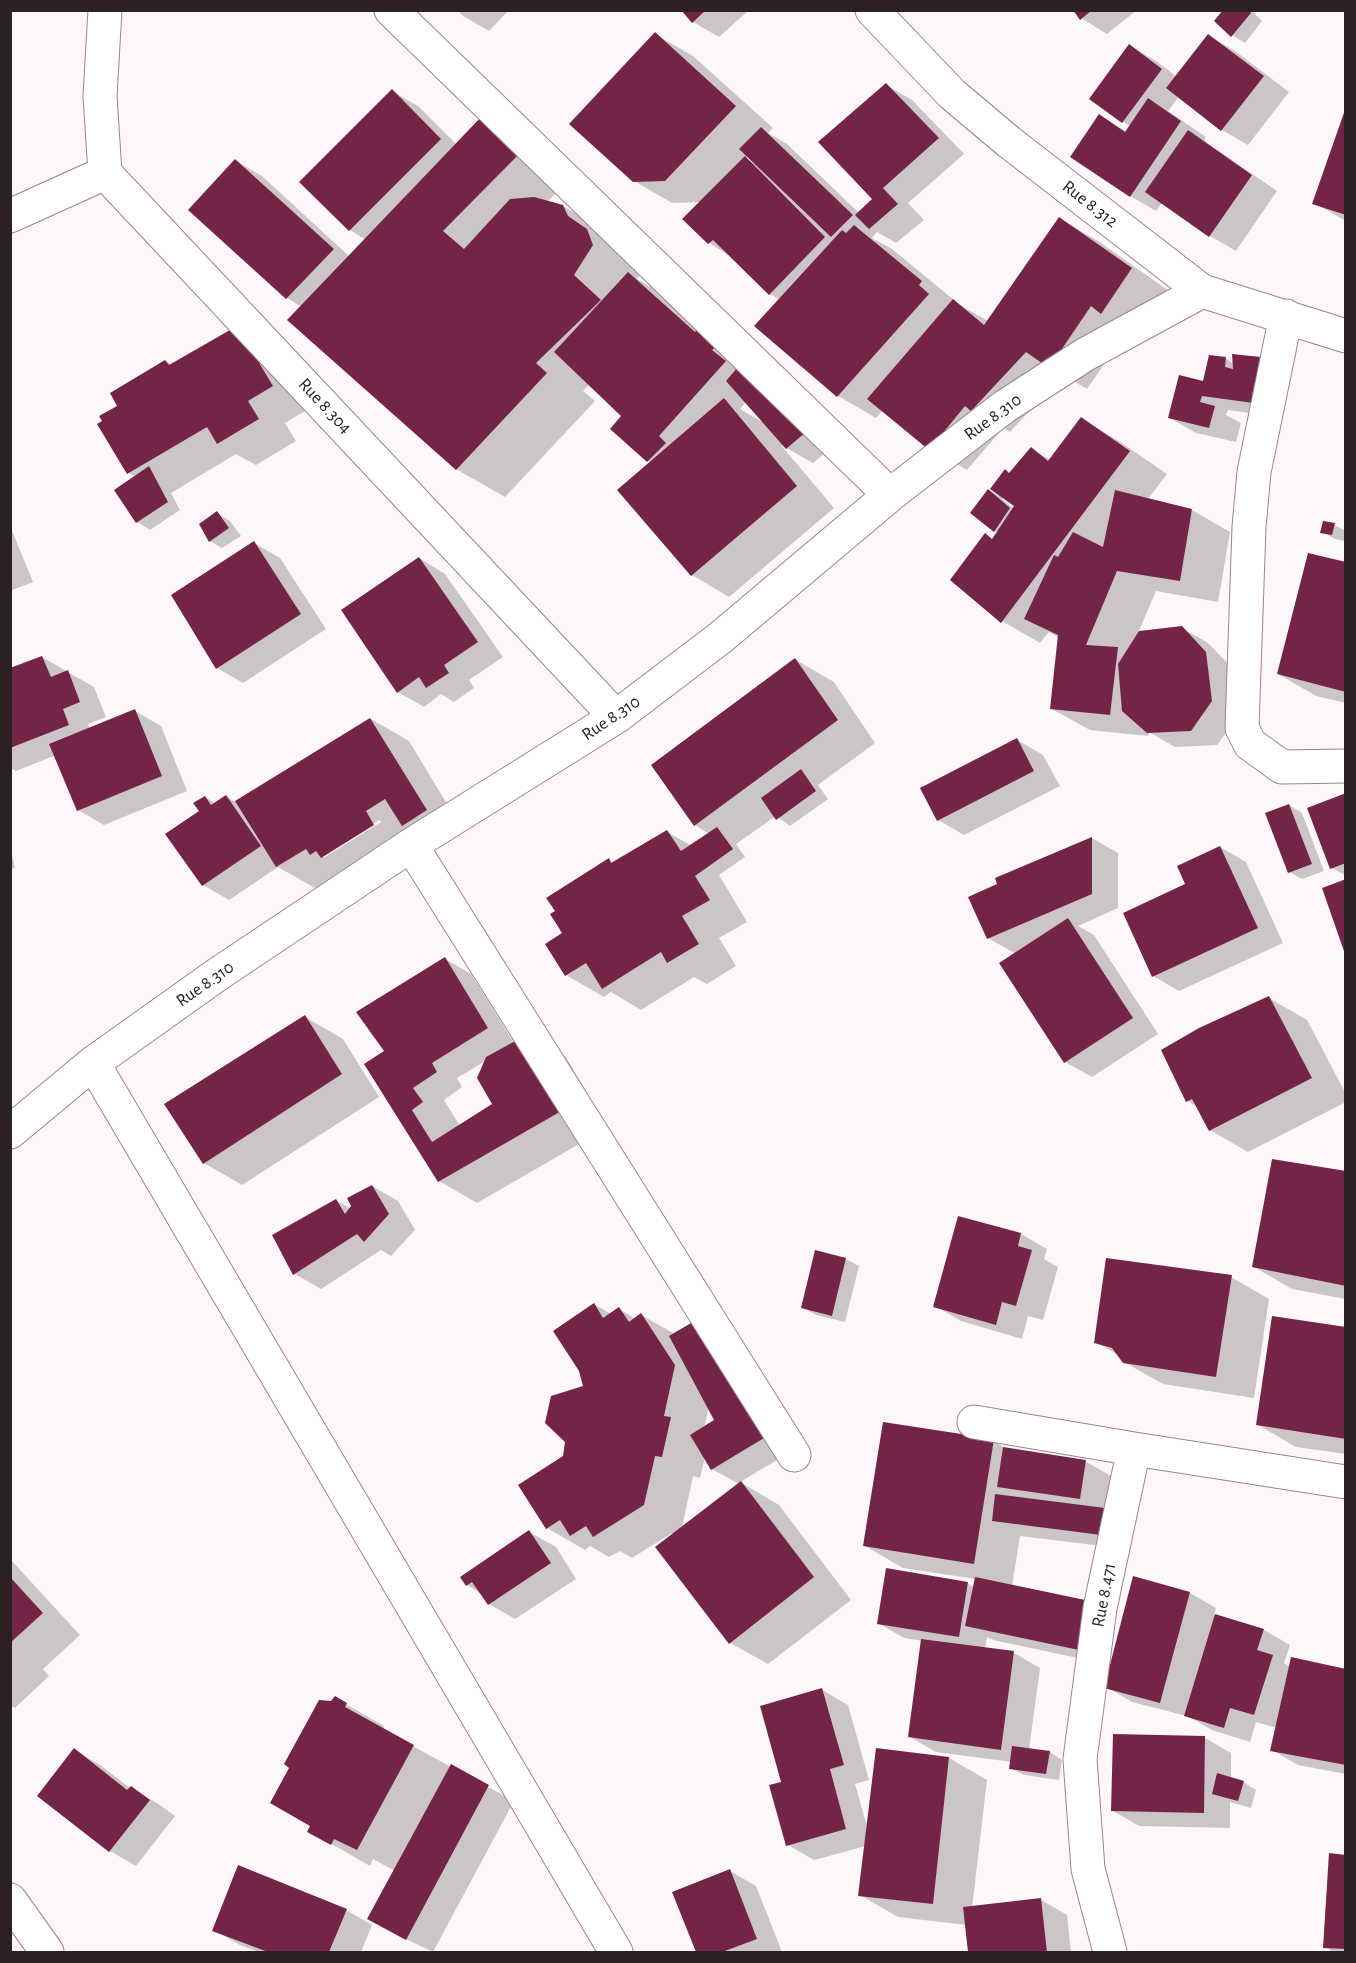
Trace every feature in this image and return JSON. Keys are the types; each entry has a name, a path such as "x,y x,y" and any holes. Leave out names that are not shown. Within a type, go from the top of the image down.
{"street":[{"path":"10,216 105,173 100,96 105,10"},
{"path":"391,10 890,495"},
{"name":"Rue 8.312","path":"872,10 952,94 1009,142 1202,291 1346,336"},
{"name":"Rue 8.304","path":"105,173 616,717"},
{"name":"Rue 8.310","path":"10,1132 93,1063 218,974 411,844 616,717 720,638 890,495 1013,401 1086,354 1202,291"},
{"path":"1286,316 1254,472 1249,526 1242,728 1250,744 1282,767 1346,766"},
{"path":"411,844 794,1455"},
{"path":"93,1063 616,1953"},
{"path":"974,1422 1346,1482"},
{"name":"Rue 8.471","path":"1110,1953 1088,1869 1080,1759 1100,1608 1134,1449"},
{"path":"10,1900 47,1953"}],"building":[{"path":"681,10 706,10 692,23"},
{"path":"1073,10 1092,10 1080,20"},
{"path":"1223,10 1248,10 1251,13 1231,37 1214,21"},
{"path":"655,32 736,106 665,181 633,182 569,124"},
{"path":"1208,34 1264,76 1221,131 1166,88"},
{"path":"1129,44 1162,69 1122,123 1089,99"},
{"path":"886,83 939,138 883,188 898,204 869,229 855,215 872,199 818,142"},
{"path":"392,89 441,139 349,231 299,182"},
{"path":"1148,98 1181,121 1130,197 1070,157 1099,114 1125,132"},
{"path":"1346,107 1346,215 1312,204"},
{"path":"484,114 523,150 443,231 464,249 510,199 534,197 563,205 568,216 587,229 593,245 574,275 601,300 536,363 547,373 456,470 287,320"},
{"path":"761,127 853,215 831,237 739,149"},
{"path":"1188,130 1252,175 1209,237 1145,192"},
{"path":"745,156 825,237 769,295 713,240 708,244 682,219"},
{"path":"235,159 334,249 286,299 188,210"},
{"path":"1059,217 1132,268 1101,314 1091,306 1049,368 1026,352 971,411 965,406 929,450 867,399 953,299 984,325"},
{"path":"854,225 922,281 919,285 929,294 837,397 754,326 842,230 846,233"},
{"path":"628,272 695,332 699,327 719,344 712,350 726,361 659,436 666,443 647,462 610,429 621,416 554,352"},
{"path":"237,326 273,386 248,401 259,419 217,444 207,427 127,474 97,424 102,421 99,416 117,406 110,393 165,360 169,365"},
{"path":"1232,354 1261,357 1253,403 1202,396 1200,402 1215,406 1209,428 1168,418 1179,375 1203,381 1209,355 1226,357 1225,367 1233,369"},
{"path":"743,361 813,426 786,449 726,381"},
{"path":"724,398 797,486 691,576 617,490"},
{"path":"1081,417 1130,451 1001,623 950,580 985,533 992,539 1014,506 990,489 1005,469 1009,473 1031,447 1048,461"},
{"path":"149,466 168,502 136,523 114,490"},
{"path":"988,489 1010,508 994,532 970,513"},
{"path":"1115,490 1192,509 1180,581 1117,571 1086,645 1118,647 1110,715 1050,709 1058,635 1024,619 1054,555 1058,557 1073,532 1103,547"},
{"path":"217,511 229,528 209,542 199,524"},
{"path":"1323,521 1335,523 1332,535 1320,533"},
{"path":"254,541 301,614 216,669 171,595"},
{"path":"1308,553 1346,562 1346,692 1277,674"},
{"path":"419,557 478,642 444,665 449,673 426,688 419,677 397,693 341,610"},
{"path":"1182,626 1206,652 1212,701 1191,731 1147,733 1122,711 1118,664 1139,631"},
{"path":"42,656 51,677 68,670 80,702 63,709 69,725 10,748 10,668"},
{"path":"795,658 838,720 694,826 651,765"},
{"path":"135,709 162,776 77,811 49,744"},
{"path":"370,718 427,810 402,826 385,799 366,811 374,825 321,858 316,851 310,855 306,849 276,867 235,801"},
{"path":"1017,738 1034,771 937,821 920,788"},
{"path":"801,769 816,791 776,820 761,798"},
{"path":"1346,793 1346,863 1330,869 1307,808"},
{"path":"226,795 261,846 202,886 165,834 199,811 193,803 205,796 211,805"},
{"path":"1289,804 1312,864 1288,873 1265,813"},
{"path":"717,827 733,849 695,876 710,900 682,916 699,944 667,963 661,952 602,989 586,963 565,976 545,944 562,933 550,914 555,911 546,898 609,858 611,863 667,830 681,851"},
{"path":"1092,837 1092,894 987,939 968,897 997,884 995,878"},
{"path":"1220,846 1258,928 1152,977 1123,913 1185,884 1177,866"},
{"path":"1346,879 1346,954 1345,954 1322,888"},
{"path":"1068,918 1133,1018 1064,1063 999,963"},
{"path":"445,957 488,1028 432,1063 437,1072 413,1088 423,1102 412,1110 432,1142 492,1104 477,1078 486,1057 528,1034 570,1106 438,1182 364,1064 384,1051 356,1012"},
{"path":"1269,996 1312,1078 1209,1131 1192,1099 1186,1102 1161,1050 1199,1028"},
{"path":"305,1015 342,1074 203,1164 164,1104"},
{"path":"1272,1159 1346,1171 1346,1286 1252,1267"},
{"path":"372,1185 389,1214 364,1242 357,1234 293,1275 272,1235 336,1199 345,1214 351,1206 347,1198"},
{"path":"958,1216 1021,1233 1018,1246 1032,1250 1016,1306 1002,1302 996,1325 933,1307"},
{"path":"815,1250 846,1258 832,1316 801,1308"},
{"path":"1106,1258 1232,1275 1216,1377 1123,1363 1112,1348 1094,1343"},
{"path":"594,1303 603,1318 619,1307 629,1322 641,1313 675,1365 664,1416 671,1417 662,1457 655,1456 644,1505 593,1537 586,1526 570,1536 560,1520 546,1529 518,1485 563,1456 565,1442 545,1423 551,1396 583,1386 579,1371 553,1331"},
{"path":"703,1316 774,1432 711,1470 690,1435 714,1420 669,1336"},
{"path":"1272,1316 1346,1327 1346,1439 1256,1425"},
{"path":"883,1422 994,1439 974,1564 863,1546"},
{"path":"1003,1447 1086,1460 1080,1499 997,1487"},
{"path":"741,1481 814,1577 729,1644 655,1547"},
{"path":"995,1494 1105,1508 1101,1535 992,1521"},
{"path":"529,1530 551,1563 488,1605 472,1582 466,1586 460,1577"},
{"path":"886,1568 968,1582 959,1637 877,1624"},
{"path":"1133,1576 1190,1592 1160,1703 1104,1688"},
{"path":"10,1577 43,1613 10,1643"},
{"path":"975,1577 1090,1601 1079,1650 965,1626"},
{"path":"1215,1614 1264,1629 1257,1650 1273,1655 1254,1715 1230,1708 1224,1728 1184,1716"},
{"path":"921,1639 1014,1651 1001,1750 908,1737"},
{"path":"1291,1657 1346,1669 1346,1765 1270,1751"},
{"path":"822,1688 844,1765 830,1769 846,1829 786,1846 769,1785 781,1782 760,1706"},
{"path":"335,1696 347,1703 345,1707 414,1745 357,1850 334,1839 331,1845 307,1832 310,1826 270,1803 289,1768 284,1764 319,1700 331,1701"},
{"path":"1113,1734 1205,1736 1204,1813 1111,1811"},
{"path":"1012,1746 1050,1751 1046,1774 1009,1769"},
{"path":"74,1748 127,1790 131,1786 150,1800 109,1852 37,1796"},
{"path":"876,1748 949,1757 933,1904 858,1896"},
{"path":"451,1764 489,1785 406,1940 367,1919"},
{"path":"1217,1773 1244,1781 1238,1801 1212,1794"},
{"path":"1329,1853 1346,1855 1346,1949 1323,1948"},
{"path":"238,1865 347,1909 329,1952 268,1952 212,1931"},
{"path":"730,1869 757,1939 722,1952 696,1952 672,1892"},
{"path":"1041,1898 1047,1952 968,1952 963,1907"}]}
